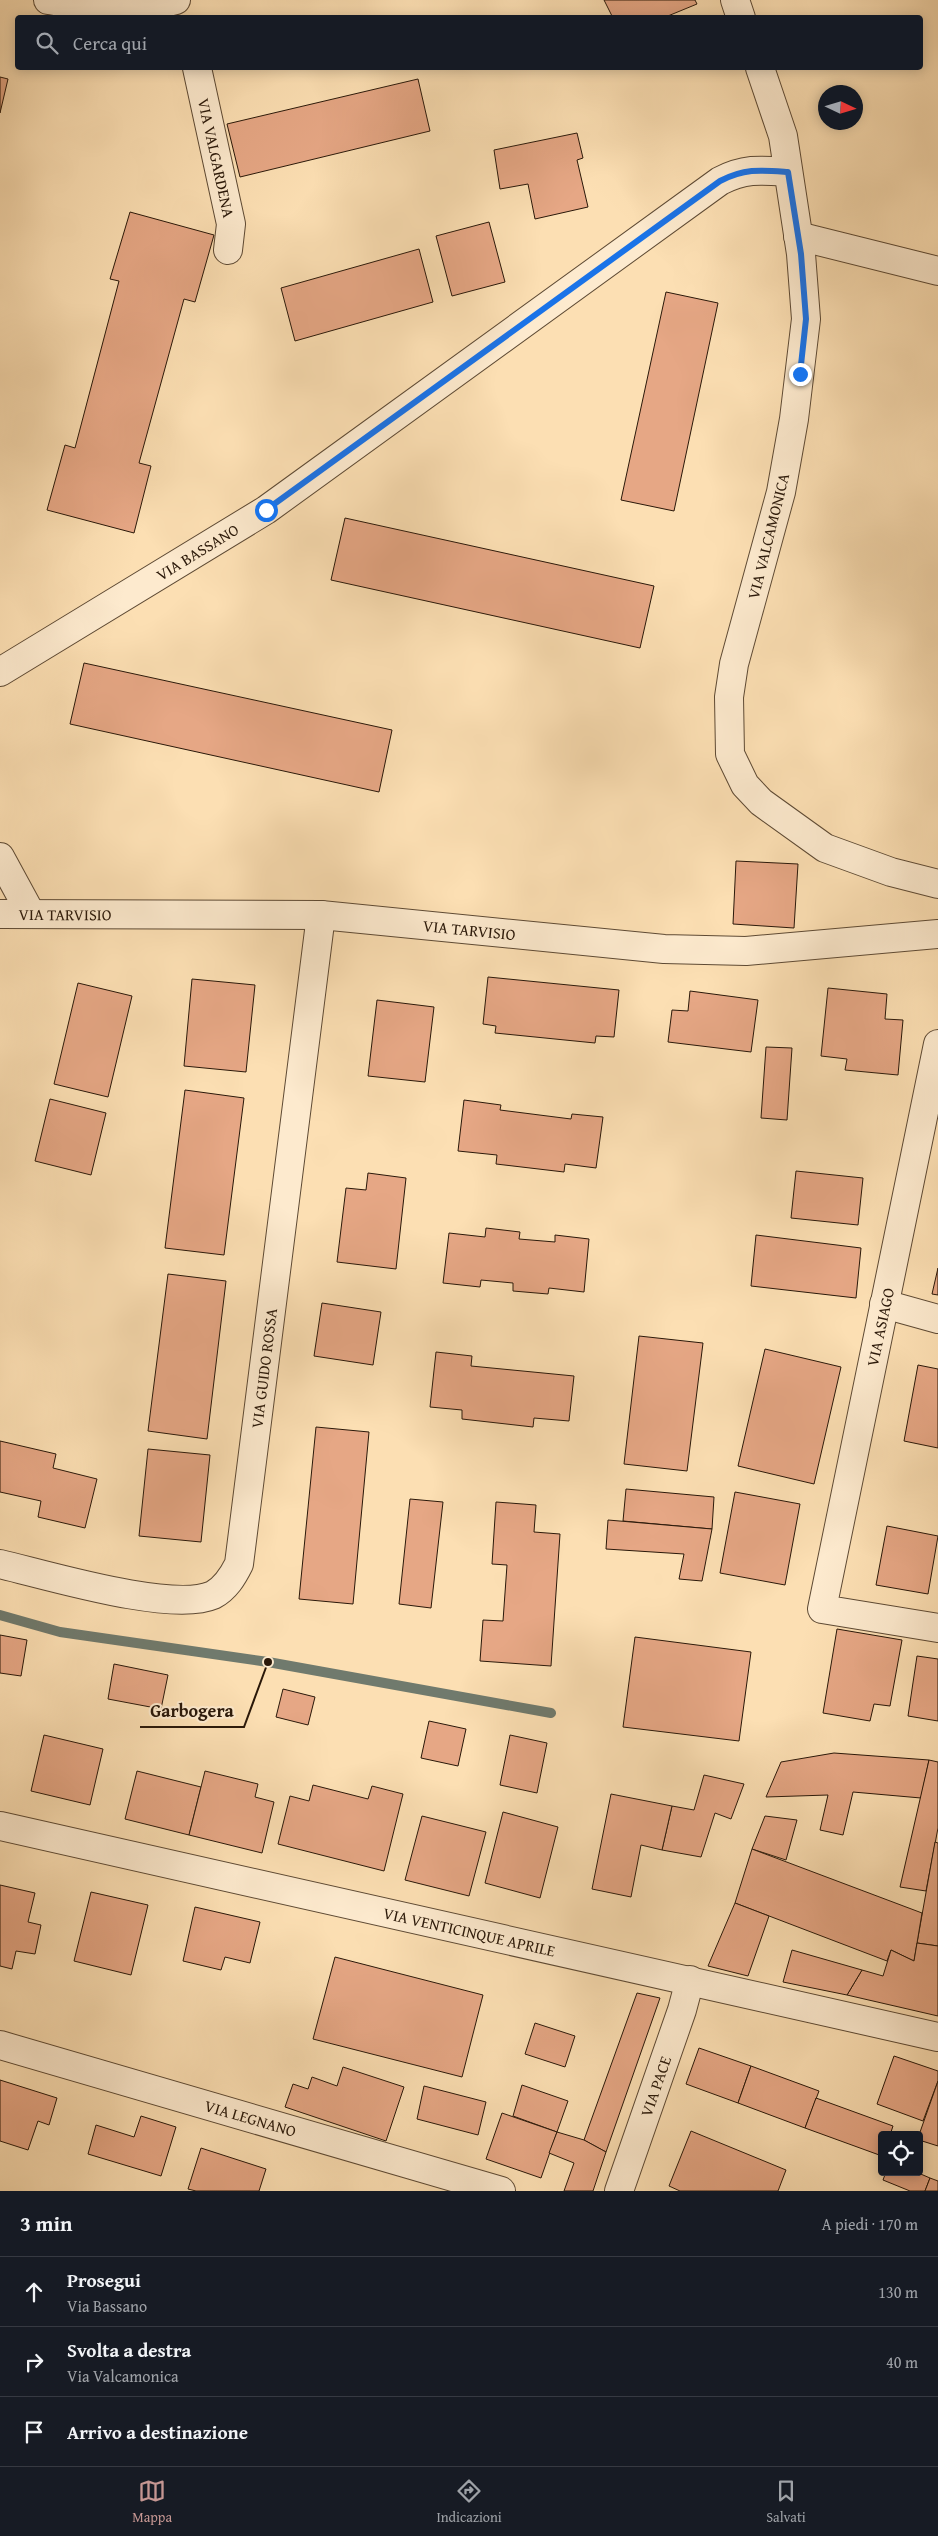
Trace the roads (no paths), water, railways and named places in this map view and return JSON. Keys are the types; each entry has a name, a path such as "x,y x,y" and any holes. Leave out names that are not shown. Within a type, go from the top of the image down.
{"street":[{"path":"48,0 109,10 143,8 176,0"},
{"path":"182,0 185,15"},
{"path":"735,0 740,15"},
{"name":"VIA VALGARDENA","path":"197,70 231,224 228,250"},
{"name":"VIA VALCAMONICA","path":"761,70 783,136 798,236 806,319 794,418 781,492 734,664 729,697 730,754 745,785 761,802 826,848 890,872 938,884"},
{"name":"VIA BASSANO","path":"0,672 266,510 720,181 737,172 752,170 788,172"},
{"path":"798,236 938,271"},
{"path":"0,857 31,914"},
{"name":"VIA TARVISIO","path":"0,914 321,915 664,949 746,951 938,934"},
{"name":"VIA GUIDO ROSSA","path":"0,1564 142,1596 176,1601 205,1597 218,1592 229,1582 240,1564 321,915"},
{"name":"VIA ASIAGO","path":"938,1044 822,1609 938,1628"},
{"path":"884,1304 938,1318"},
{"name":"VIA VENTICINQUE APRILE","path":"0,1826 938,2037"},
{"name":"VIA PACE","path":"619,2191 682,2010 690,1980"},
{"name":"VIA LEGNANO","path":"0,2045 501,2191"}],"waterway":[{"path":"0,1615 60,1632 268,1662 551,1713"}],"place":[{"name":"Garbogera","path":"268,1662"}]}
